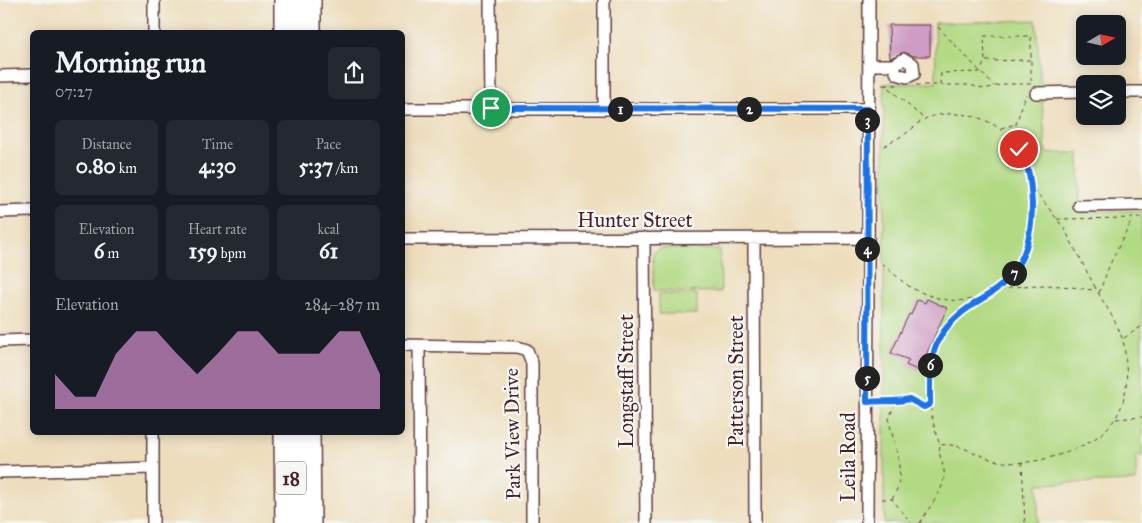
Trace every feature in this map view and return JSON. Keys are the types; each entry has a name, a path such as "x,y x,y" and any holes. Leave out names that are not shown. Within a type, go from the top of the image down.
{"highway":[{"path":"289,0 290,30"},
{"path":"304,0 304,30"},
{"name":"18","path":"290,435 291,523"},
{"name":"18","path":"304,435 305,523"}],"street":[{"path":"154,0 154,30"},
{"path":"280,0 280,30"},
{"path":"315,0 315,30"},
{"path":"490,0 491,108"},
{"path":"604,0 604,108"},
{"name":"Leila Road","path":"867,523 869,0"},
{"path":"869,66 893,65"},
{"path":"0,76 30,75"},
{"path":"1034,88 1076,91"},
{"path":"1126,92 1142,92"},
{"path":"405,109 868,109"},
{"path":"1079,206 1142,206"},
{"path":"0,212 30,211"},
{"name":"Longstaff Street","path":"644,238 646,523"},
{"name":"Hunter Street","path":"405,239 867,238"},
{"name":"Patterson Street","path":"754,239 755,523"},
{"path":"0,341 30,340"},
{"name":"Park View Drive","path":"405,345 516,347 527,350 532,363 532,523"},
{"path":"419,346 420,523"},
{"path":"153,435 153,523"},
{"path":"280,435 280,523"},
{"path":"314,435 315,523"},
{"path":"0,472 153,468"}],"path":[{"path":"938,27 994,87"},
{"path":"980,72 985,61 984,36 1031,36 1034,88 1016,124 1019,149"},
{"path":"985,61 1032,60"},
{"path":"940,85 941,73 980,72"},
{"path":"913,85 970,85 984,90 1005,84 1034,88"},
{"path":"882,85 904,85"},
{"path":"885,85 921,116 922,120"},
{"path":"882,148 895,138 907,133 922,120 940,115 960,114 978,117 1000,128 1019,149 1026,163 1030,187 1032,227 1026,251 1010,278 990,294"},
{"path":"1000,128 1016,124"},
{"path":"940,446 950,444 997,461 1040,461 1082,446 1114,423 1125,400 1127,381 1123,338 1065,230 1033,187 1030,187"},
{"path":"1099,294 1110,264 1132,218"},
{"path":"1057,219 1142,218"},
{"path":"882,264 904,283 940,299 953,302 980,298"},
{"path":"920,523 940,491 944,478 944,465 938,453 940,446 932,424 930,404 930,361 942,334 968,306 980,298 1005,288 1050,285 1092,290 1095,287"},
{"path":"1123,338 1142,326"},
{"path":"867,402 885,400 896,402 909,399 924,407 930,404"},
{"path":"892,499 900,474 894,434 889,418 896,402"},
{"path":"1116,419 1142,417"},
{"path":"1022,462 1025,523"},
{"path":"882,499 892,499"},
{"path":"892,499 912,523"}],"green space":[{"path":"1036,20 1046,153 1079,153 1080,211 1142,211 1142,456 1136,456 1136,481 1038,484 1038,523 884,523 884,84 936,83 935,23"},
{"path":"660,248 720,250 721,292 654,291 653,253"},
{"path":"659,294 697,294 697,314 659,314"}],"building":[{"path":"889,25 930,25 930,56 915,56 904,52 890,58"},
{"path":"927,299 947,308 919,371 906,365 909,360 891,353 917,300 925,303"}],"route":[{"path":"491,108 868,109 867,402 885,400 896,402 909,399 924,407 930,404 930,361 942,334 968,306 990,294 1010,278 1026,251 1032,227 1032,200 1026,163 1019,149"}]}
